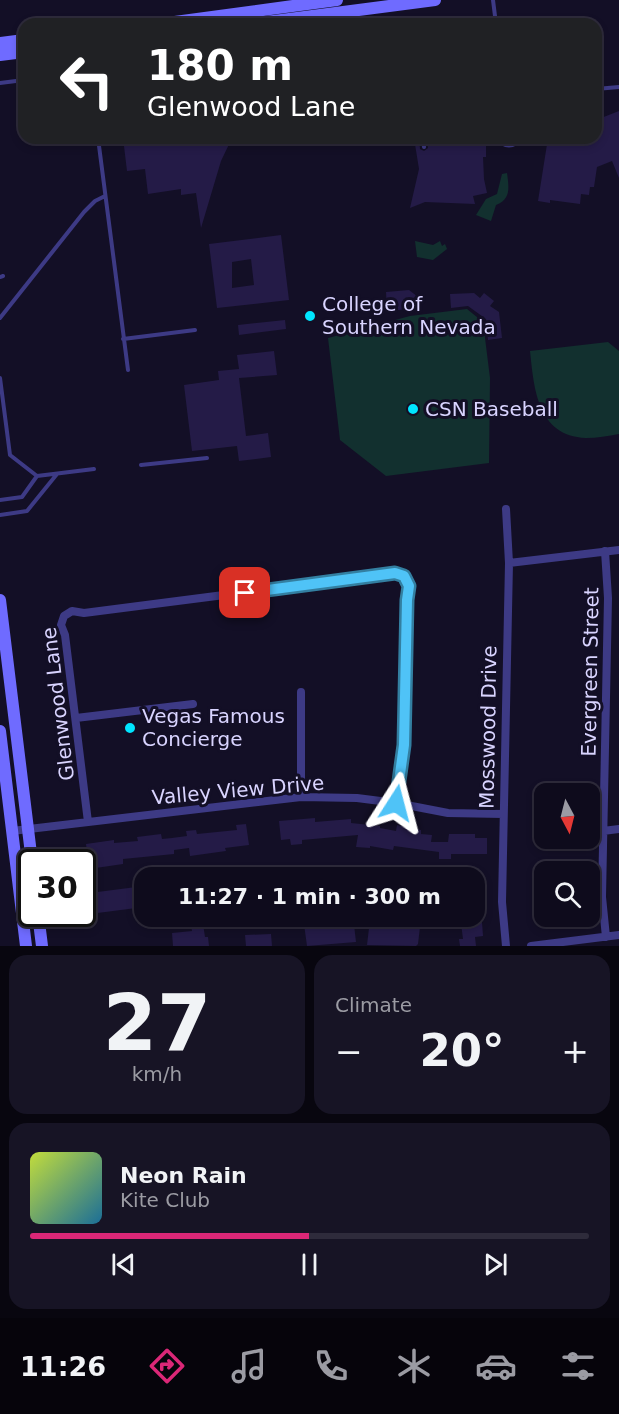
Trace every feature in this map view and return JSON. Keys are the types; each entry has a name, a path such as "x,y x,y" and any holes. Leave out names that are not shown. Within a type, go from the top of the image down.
{"main road":[{"path":"259,18 337,0"},
{"path":"262,18 351,6 435,0"},
{"path":"0,43 18,41"},
{"path":"0,56 18,53"},
{"path":"0,600 30,849"},
{"path":"0,731 18,879"},
{"path":"24,927 26,946"},
{"path":"31,927 33,946"},
{"path":"40,927 42,946"}],"street":[{"name":"Mosswood Drive","path":"506,509 508,563 502,902 506,946"},
{"path":"508,563 619,549"},
{"name":"Evergreen Street","path":"605,551 608,598 602,897 606,937"},
{"name":"Glenwood Lane","path":"88,822 65,635 61,625 64,616 72,611 96,611 395,573 404,576 409,586 404,745 396,803"},
{"path":"301,692 301,797"},
{"path":"76,718 193,704"},
{"name":"Valley View Drive","path":"12,831 301,797 347,797 448,813 503,814"},
{"path":"603,831 619,829"},
{"path":"531,946 619,935"}],"lane":[{"path":"493,0 495,18"},
{"path":"0,83 18,81"},
{"path":"602,88 619,87"},
{"path":"99,144 128,370"},
{"path":"0,318 84,212 95,201 105,196"},
{"path":"123,339 195,330"},
{"path":"0,378 10,455 37,476 94,469"},
{"path":"141,465 207,458"},
{"path":"0,515 27,511 57,474"},
{"path":"0,500 22,497 37,476"}],"green space":[{"path":"507,173 507,196 496,205 491,221 476,215 486,199 497,194 502,174"},
{"path":"415,241 433,245 440,241 447,249 433,260 417,257"},
{"name":"CSN Baseball","path":"467,309 483,322 490,378 489,463 386,476 340,440 328,338 410,316"},
{"path":"608,342 619,351 619,434 586,438 570,435 557,429 541,408 530,351"}],"building":[{"path":"619,111 619,178 612,161 597,167 594,187 590,187 589,195 581,194 580,204 550,200 550,203 538,201 547,144 602,144 602,118"},
{"path":"124,144 229,144 221,161 201,228 196,193 181,195 181,189 148,194 145,169 127,171"},
{"path":"415,144 420,144 420,149 424,151 428,148 428,144 486,144 486,157 483,157 487,193 473,196 475,204 425,202 410,208 419,169"},
{"path":"281,235 289,300 217,308 209,244","holes":["251,259 254,285 232,288 232,262"]},
{"path":"409,290 422,300 415,308 390,311 390,308 387,308 386,292"},
{"path":"474,293 480,298 484,293 494,301 490,306 499,312 502,338 488,340 486,319 468,306 451,308 450,294"},
{"path":"285,320 286,329 239,335 238,325"},
{"path":"274,351 277,375 239,378 246,436 268,433 271,457 239,461 237,446 192,451 184,385 219,380 218,371 239,369 237,355"},
{"path":"315,818 315,822 351,819 351,823 380,826 380,828 396,831 397,825 421,830 421,834 432,835 431,842 448,842 449,834 475,834 475,838 487,838 487,854 451,854 451,859 439,859 439,852 394,846 393,850 370,846 370,848 356,847 358,835 302,840 302,844 291,845 290,839 281,840 279,821"},
{"path":"246,824 249,845 225,848 226,851 190,856 189,848 174,850 174,854 123,859 123,864 96,868 96,849 87,849 86,844 114,840 114,843 138,841 137,837 161,834 162,839 187,836 186,831 196,830 197,834 237,830 236,825"},
{"path":"134,887 134,908 96,913 96,892"},
{"path":"191,927 204,927 209,946 173,946 172,933 192,931"},
{"path":"304,927 354,927 356,942 307,946"},
{"path":"420,927 418,944 416,946 367,945 369,928"},
{"path":"461,927 482,927 483,936 475,937 476,946 460,946 459,939 463,939"},
{"path":"271,934 272,946 246,946 245,935"}],"place":[{"name":"College of Southern Nevada","path":"310,316"},
{"name":"CSN Baseball","path":"413,409"},
{"name":"Vegas Famous Concierge","path":"130,728"}],"route":[{"path":"245,593 395,573 404,576 409,586 402,761 396,803"}]}
